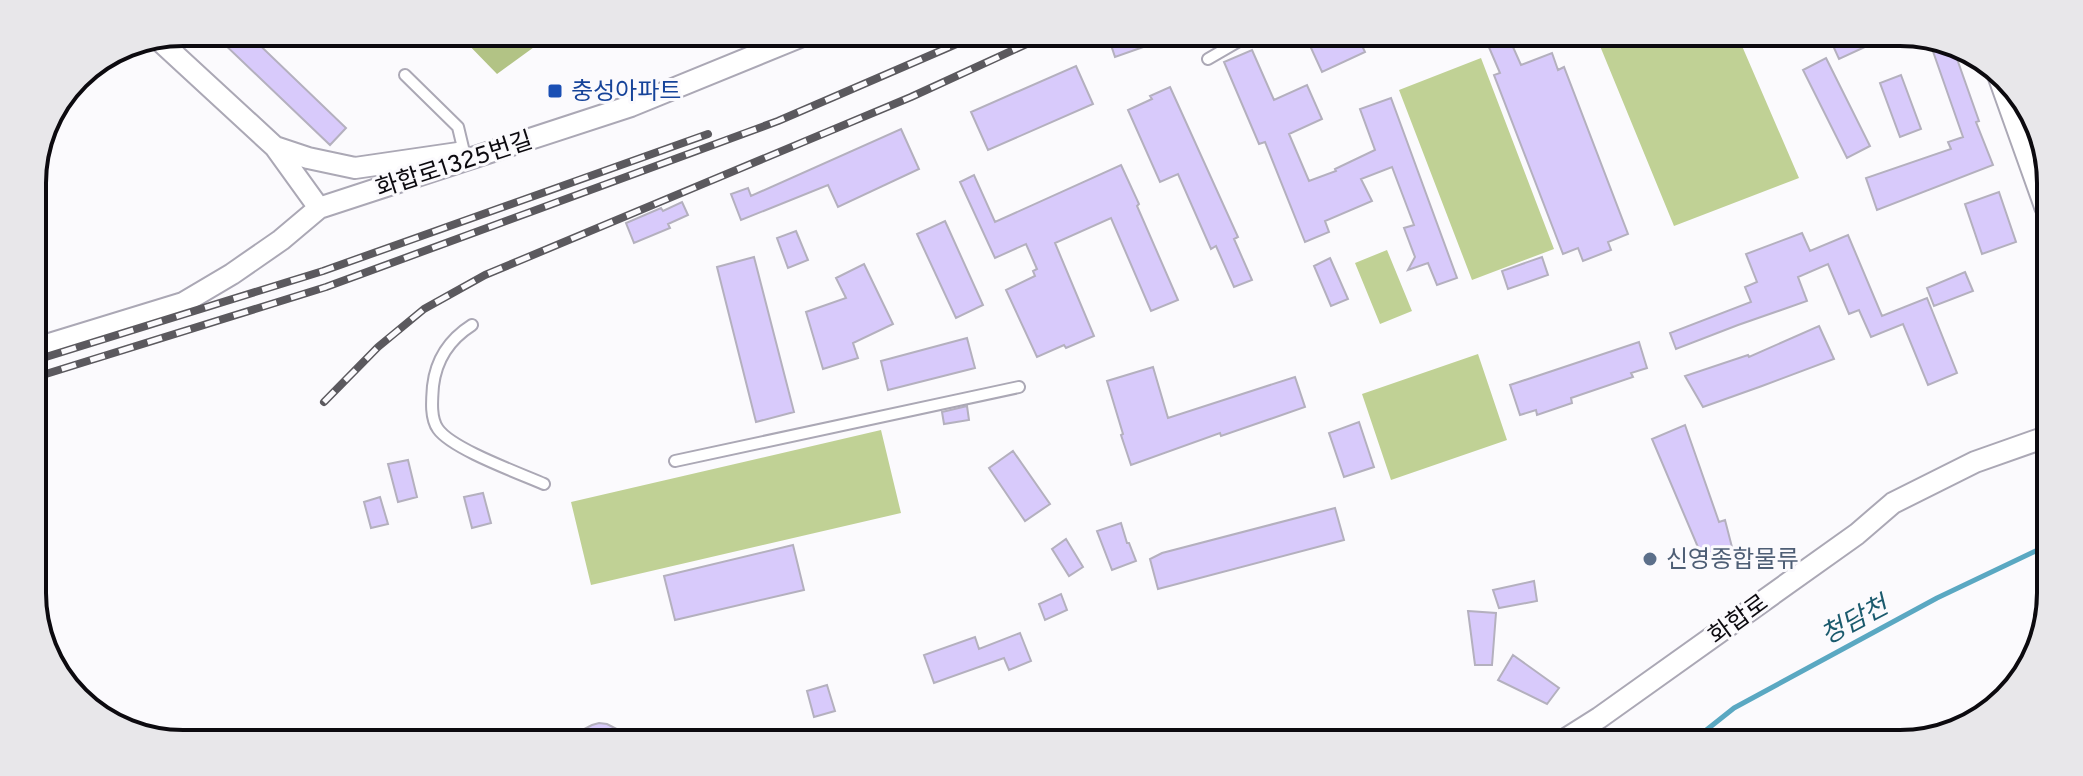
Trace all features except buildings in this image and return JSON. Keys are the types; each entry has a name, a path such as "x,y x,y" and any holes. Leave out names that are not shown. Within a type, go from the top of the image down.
{"main road":[{"path":"2013,106 2036,170"}],"street":[{"name":"화합로1325번길","path":"319,208 631,106 778,46"},
{"path":"46,345 183,303 244,266 319,208 275,147 167,48"},
{"path":"275,147 355,168 517,144"},
{"name":"화합로","path":"1580,730 1844,543 1893,503 1975,462 2037,440"}],"lane":[{"path":"1208,59 1230,46"},
{"path":"405,75 458,127 464,152"},
{"path":"472,325 453,340 443,353 435,373 432,412 438,429 464,449 544,484"},
{"path":"675,461 1019,387"}],"green space":[{"path":"470,46 536,46 497,74"},
{"path":"1600,46 1742,46 1799,178 1674,226"},
{"path":"1481,58 1554,249 1472,280 1399,90"},
{"path":"1387,250 1412,311 1380,324 1355,263"},
{"path":"1478,354 1507,440 1391,480 1362,394"},
{"path":"881,430 901,513 591,585 571,502"}],"waterway":[{"name":"청담천","path":"1706,730 1734,708 1937,598 2037,550"}],"railway":[{"path":"46,374 326,287 778,121 952,46"},
{"path":"324,402 378,347 424,309 485,275 911,97 1022,46"},
{"path":"46,357 323,271 708,134"}],"place":[{"name":"충성아파트","path":"555,91"},
{"name":"신영종합물류","path":"1650,559"}]}
